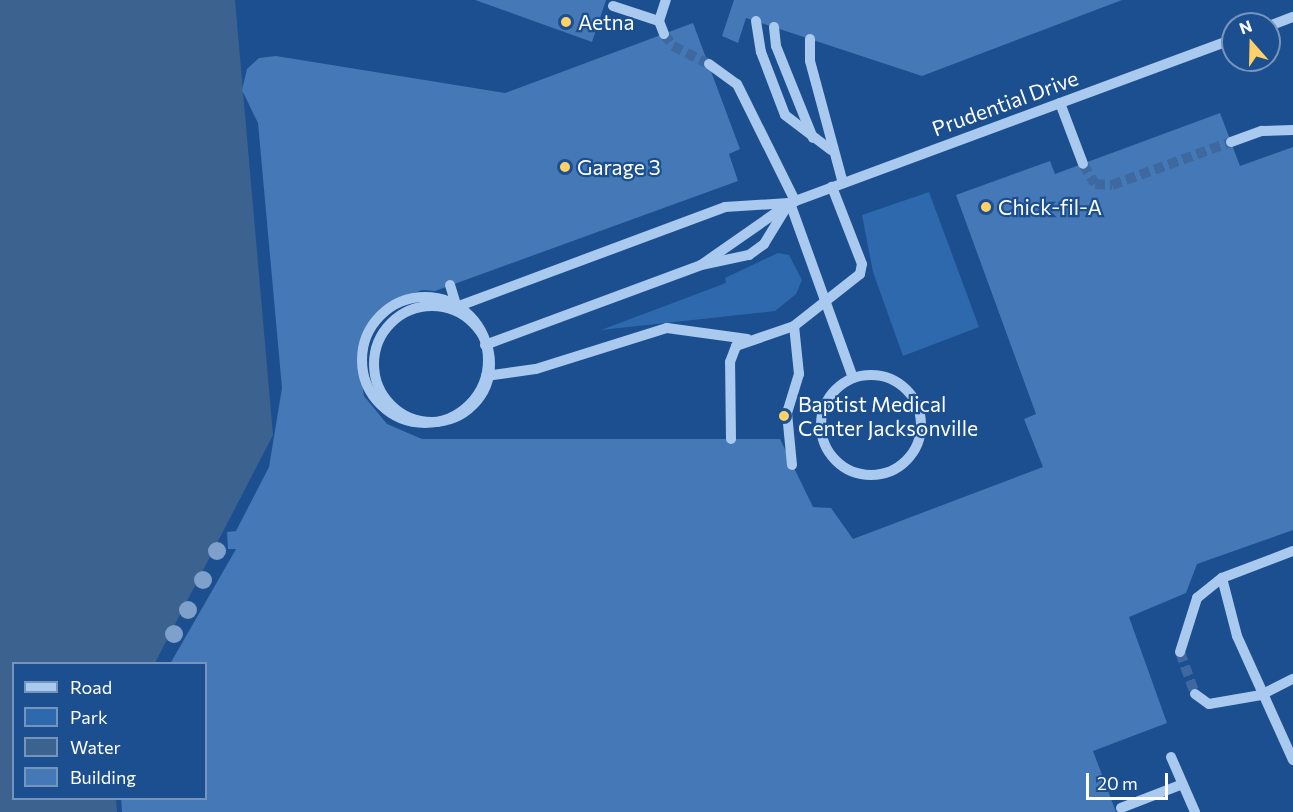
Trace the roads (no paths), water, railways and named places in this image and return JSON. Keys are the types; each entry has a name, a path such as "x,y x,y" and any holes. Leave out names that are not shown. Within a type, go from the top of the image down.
{"street":[{"path":"664,34 659,21 666,0"},
{"path":"613,6 659,21"},
{"path":"756,21 785,115 831,150"},
{"path":"774,27 813,138"},
{"path":"731,439 730,362 736,346 747,339 794,326 824,298 852,286 862,264 838,185 826,110 810,61 810,39"},
{"name":"Prudential Drive","path":"792,202 1221,43"},
{"path":"709,64 737,84 792,202 853,378"},
{"path":"1060,103 1083,164"},
{"path":"1231,142 1262,131 1293,130"},
{"path":"485,345 701,265 792,202"},
{"path":"701,265 731,262 757,250 792,202"},
{"path":"450,285 457,307 481,330 488,349 486,376 471,404 436,422 396,417 372,394 362,363 375,322 411,299 437,294 457,307 471,320 485,345 490,372 473,405 440,422 402,414 388,402 374,367 385,330 417,308 457,307 725,207 792,202"},
{"path":"792,465 787,423 799,374 794,326"},
{"path":"486,376 536,369 667,328 747,339"},
{"path":"853,378 890,378 918,406 917,446 887,472 871,475 847,469 822,438 825,406 853,378"},
{"path":"1180,652 1197,598 1222,578 1293,552"},
{"path":"1222,578 1237,636 1261,695 1293,760"},
{"path":"1195,694 1209,704 1261,695 1293,679"},
{"path":"1171,757 1195,812"},
{"path":"1121,808 1183,784"}],"water":[{"path":"0,0 235,0 273,435 156,662 12,662 12,800 116,800 117,812 0,812"}],"tunnel":[{"path":"664,34 673,46 709,64"},
{"path":"1083,164 1095,184 1112,185 1231,142"},
{"path":"1180,652 1195,694"}],"place":[{"name":"Aetna","path":"566,22"},
{"name":"Garage 3","path":"565,167"},
{"name":"Chick-fil-A","path":"986,207"},
{"name":"Baptist Medical Center Jacksonville","path":"784,416"}]}
